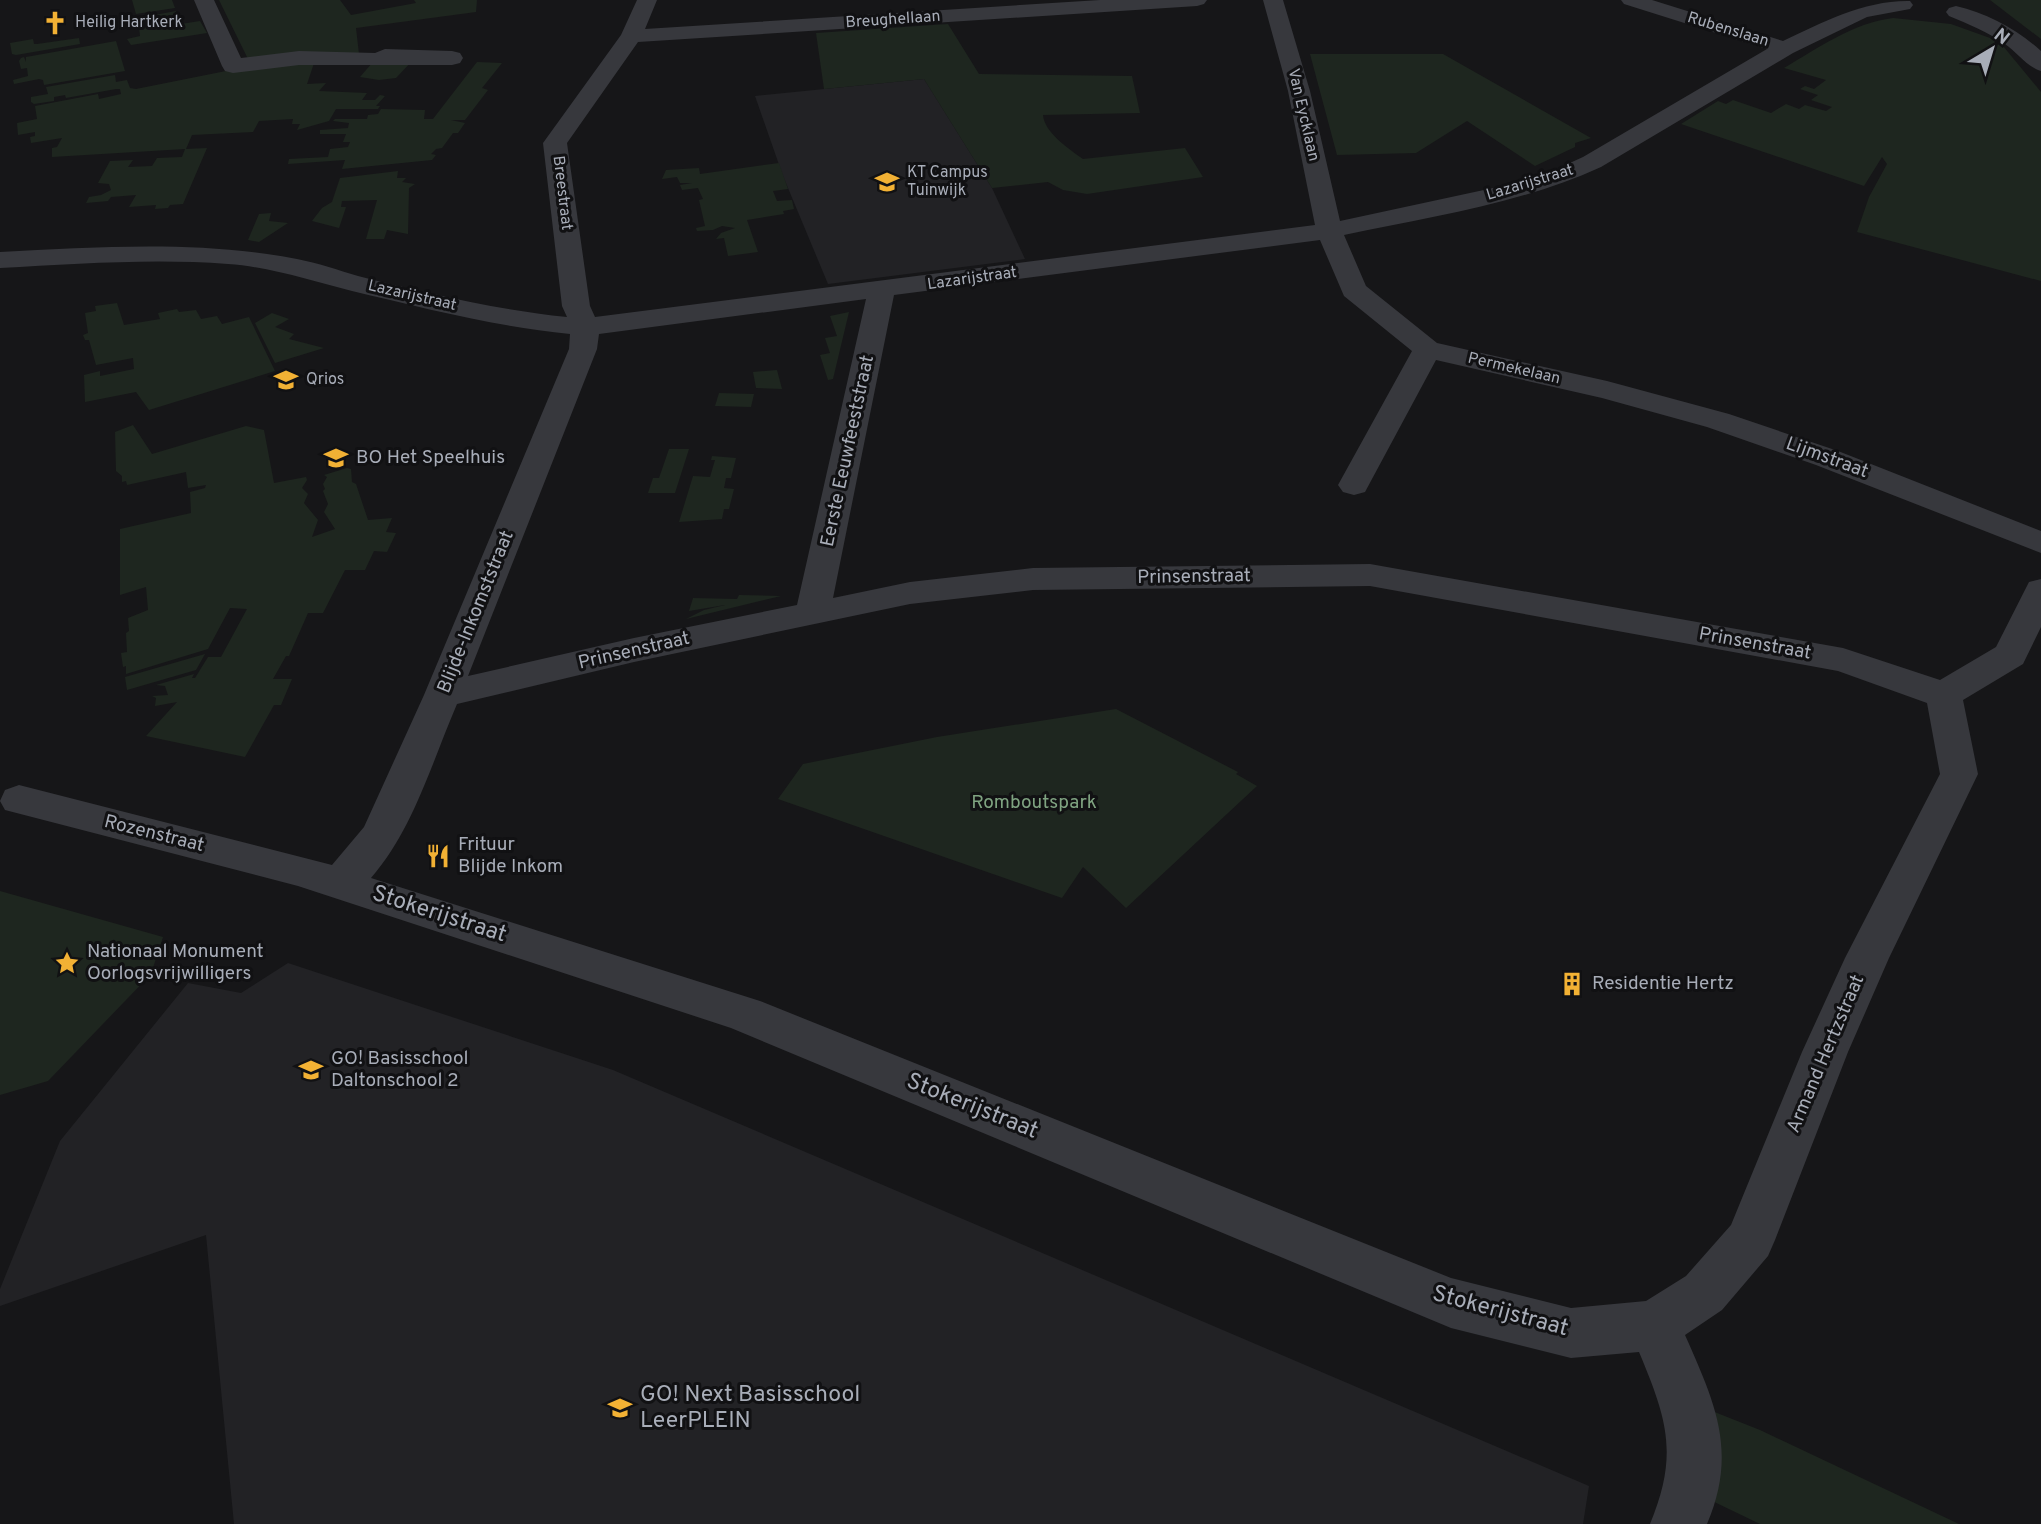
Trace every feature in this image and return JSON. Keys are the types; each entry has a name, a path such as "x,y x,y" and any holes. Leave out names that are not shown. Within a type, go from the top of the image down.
{"street":[{"path":"204,0 233,66 299,58 452,58"},
{"name":"Breestraat","path":"585,327 576,306 555,143 631,36 647,0"},
{"name":"Breughellaan","path":"631,36 1197,0"},
{"name":"Van Eycklaan","path":"1273,0 1299,91 1329,231"},
{"name":"Rubenslaan","path":"1631,0 1785,48"},
{"path":"1958,6 2013,38 2028,49 2041,65"},
{"name":"Lazarijstraat","path":"0,260 108,255 228,256 298,267 354,283 523,321 585,327 881,291 1329,231 1486,197 1559,177 1592,162 1785,48 1862,12 1958,6"},
{"name":"Permekelaan","path":"1329,231 1354,290 1427,349 1604,389"},
{"name":"Eerste Eeuwfeeststraat","path":"813,611 881,291"},
{"name":"Blijde-Inkomststraat","path":"341,883 370,851 382,832 442,695 583,349 585,327"},
{"path":"1354,485 1427,349"},
{"name":"Lijmstraat","path":"1604,389 1677,406 1832,458 2041,542"},
{"name":"Prinsenstraat","path":"442,695 813,611 910,593 1033,579 1370,575 1843,660 1944,695"},
{"path":"1944,695 2010,655 2041,590"},
{"name":"Armand Hertzstraat","path":"1654,1325 1704,1293 1750,1240 1825,1052 1867,958 1959,774 1944,695"},
{"name":"Rozenstraat","path":"19,800 289,868"},
{"name":"Stokerijstraat","path":"289,868 744,1014 1451,1303 1571,1333 1654,1325"},
{"path":"1654,1325 1691,1414 1697,1465 1678,1524"}],"shaded area":[{"name":"KT Campus Tuinwijk","path":"924,79 992,188 1025,259 828,284 783,176 755,96"},
{"path":"288,963 613,1070 1589,1486 1583,1524 234,1524 206,1235 0,1306 0,1289 60,1141 188,983 241,993"}],"green space":[{"path":"132,0 172,0 175,8 136,14"},
{"path":"219,0 340,0 351,15 416,3 414,0 477,0 476,12 356,28 359,54 248,59"},
{"path":"1990,0 2041,0 2041,39"},
{"path":"176,11 181,24 200,21 207,33 131,45 127,39 140,36 138,18"},
{"path":"1893,18 1951,24 1990,38 2003,46 2041,92 2041,281 1857,232 1869,197 1887,164 1882,157 1864,186 1681,124 1718,101 1726,104 1733,100 1771,113 1786,104 1799,109 1805,105 1826,111 1832,107 1811,100 1818,95 1800,89 1805,86 1814,89 1826,80 1784,68 1850,31"},
{"path":"948,24 979,74 1132,76 1140,113 1043,115 1044,121 1058,140 1083,159 1185,148 1203,177 1087,194 1063,190 1048,182 992,188 924,79 824,89 816,33"},
{"path":"79,38 80,44 16,55 12,54 10,43 33,39 34,44 37,44"},
{"path":"116,41 125,71 44,85 43,80 39,79 14,84 13,80 28,76 27,68 21,69 21,58 24,57 26,62 26,57"},
{"path":"1310,54 1443,54 1591,138 1575,143 1575,147 1535,166 1467,121 1416,153 1337,155"},
{"path":"412,61 396,78 379,80 360,77 373,62"},
{"path":"477,62 502,63 482,88 488,90 465,120 451,120 465,123 442,148 431,154 436,155 432,160 342,169 345,160 288,164 289,159 328,157 330,149 348,147 350,142 343,142 346,134 320,134 320,130 348,128 349,123 333,121 335,119 367,119 368,115 378,114 381,109 425,110 424,119 433,119"},
{"path":"314,63 307,84 326,83 319,91 367,93 362,100 375,100 380,95 385,96 376,106 380,106 378,109 336,109 329,121 297,130 300,124 292,124 293,119 259,121 253,132 192,135 186,149 207,148 183,204 170,205 168,208 155,209 156,205 129,207 136,195 86,203 89,197 111,190 109,184 98,183 110,161 133,160 128,167 152,166 157,158 182,157 185,149 52,157 52,148 57,147 62,138 31,143 30,137 35,136 35,132 18,135 17,123 37,119 35,106 98,94 99,99 121,94 120,89 116,89 66,98 65,95 54,97 54,101 34,104 31,102 31,97 48,94 46,87 115,75 116,82 127,80 130,88 136,89 241,68"},
{"path":"779,163 788,189 773,191 777,201 792,200 794,209 783,211 784,214 747,220 758,252 728,256 724,238 716,239 721,233 735,228 722,226 713,230 697,231 696,228 705,226 699,200 703,199 698,188 682,190 680,185 692,183 680,183 677,177 662,179 666,170 699,168 700,174"},
{"path":"398,171 397,178 406,178 402,182 415,184 409,188 408,234 387,230 384,239 366,239 377,200 342,201 341,207 346,207 339,228 312,221 322,208 332,202 340,178"},
{"path":"271,213 269,221 288,223 259,242 248,240 259,214"},
{"path":"117,303 124,325 160,319 158,313 177,309 179,312 196,310 201,319 217,316 222,324 249,317 275,371 149,410 136,392 85,402 84,375 100,371 100,376 134,369 133,358 96,365 89,340 85,340 83,335 88,333 85,313 96,311 95,306"},
{"path":"849,312 833,379 828,380 820,355 830,353 825,338 837,336 830,316"},
{"path":"272,313 289,319 275,327 294,334 289,339 324,348 275,363 255,323"},
{"path":"777,370 782,389 756,388 753,372"},
{"path":"719,393 754,394 751,407 715,406"},
{"path":"133,425 152,454 246,426 264,430 274,483 306,477 302,488 308,494 304,503 318,520 312,537 335,529 324,512 328,504 323,491 327,477 324,475 347,468 351,469 352,482 356,484 368,520 392,518 386,532 396,533 387,552 374,551 365,570 345,570 323,613 308,613 289,656 286,656 273,679 292,679 281,705 274,705 245,757 146,736 177,702 155,706 156,698 152,696 168,695 165,686 156,685 194,674 192,678 195,678 208,657 221,657 247,609 230,608 208,649 126,674 121,653 127,652 128,618 148,610 146,587 120,595 120,529 191,513 190,492 205,488 206,485 188,488 186,472 127,485 126,481 122,482 122,476 116,471 115,432"},
{"path":"669,449 689,449 675,493 648,493 653,478 659,478"},
{"path":"712,456 736,458 731,478 726,478 724,488 734,489 729,509 724,509 722,519 679,522 693,476 710,477 715,460 711,460"},
{"path":"739,595 781,596 686,619 704,610 725,605 689,611 693,598 737,599"},
{"path":"205,654 196,670 127,690 125,677"},
{"name":"Romboutspark","path":"1116,709 1238,772 1236,774 1257,786 1126,908 1083,867 1062,898 778,799 803,764 937,737"},
{"path":"0,891 163,937 151,974 48,1081 0,1095"},
{"path":"1707,1409 1760,1430 1959,1524 1760,1524 1704,1497"}],"place":[{"name":"Heilig Hartkerk","path":"55,23"},
{"name":"KT Campus Tuinwijk","path":"887,182"},
{"name":"Qrios","path":"286,380"},
{"name":"BO Het Speelhuis","path":"336,458"},
{"name":"Frituur Blijde Inkom","path":"438,856"},
{"name":"Nationaal Monument Oorlogsvrijwilligers","path":"67,963"},
{"name":"Residentie Hertz","path":"1572,984"},
{"name":"GO! Basisschool Daltonschool 2","path":"311,1070"},
{"name":"GO! Next Basisschool LeerPLEIN","path":"620,1408"}]}
